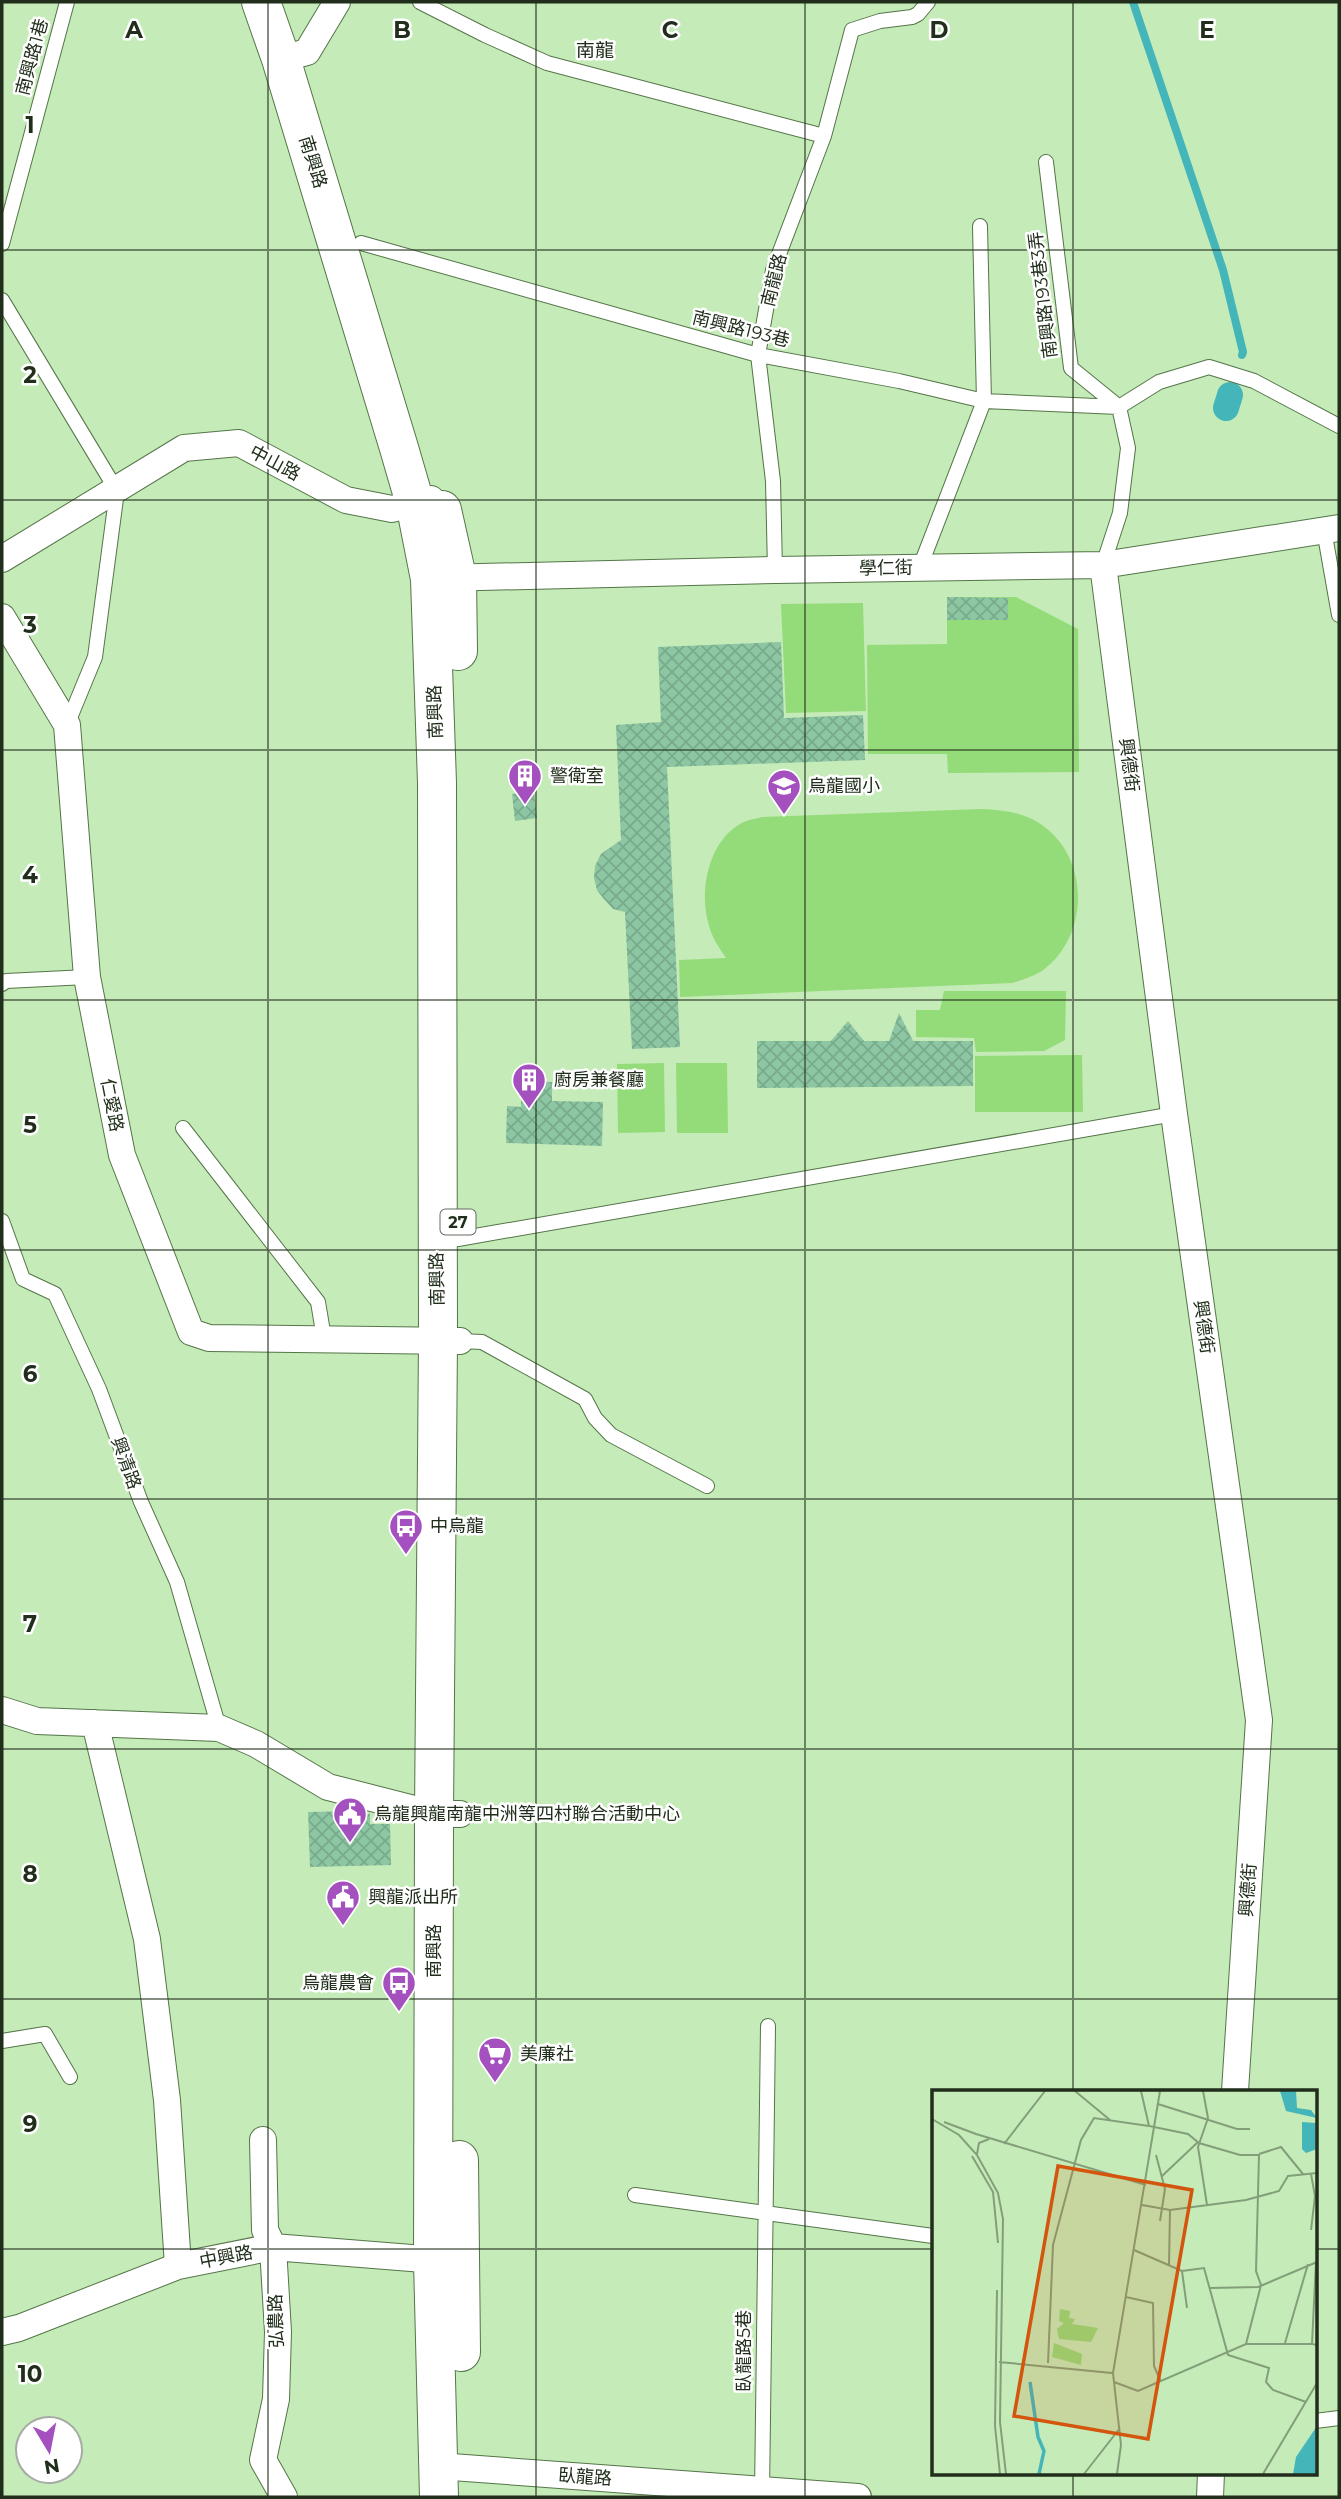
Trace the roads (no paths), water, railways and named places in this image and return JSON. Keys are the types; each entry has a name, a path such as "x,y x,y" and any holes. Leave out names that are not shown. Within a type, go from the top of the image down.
{"main road":[{"name":"南興路","path":"261,2 294,55 361,243 424,442 427,500"},
{"name":"南興路","path":"289,2 294,55 427,500 444,578 438,783 449,1341 447,2261 450,2482"}],"street":[{"path":"294,55 337,2"},
{"name":"中山路","path":"2,559 184,448 239,443 346,500 392,509 427,500"},
{"name":"學仁街","path":"444,578 775,569 1103,565 1331,529"},
{"name":"興德街","path":"1103,565 1174,1114 1259,1720 1235,2090"},
{"name":"仁愛路","path":"2,617 67,725 87,976 122,1155 191,1332 209,1338 449,1341"},
{"path":"2,1710 37,1721 219,1728 256,1744 328,1787 447,1814"},
{"path":"95,1723 147,1939 167,2100 178,2266"},
{"name":"弘農路","path":"263,2140 265,2230 273,2248 278,2332 276,2399 263,2460 284,2497"},
{"name":"中興路","path":"2,2332 19,2328 178,2266 273,2248 447,2261"},
{"path":"1210,2497 1211,2474"},
{"name":"臥龍路","path":"450,2482 858,2497"}],"lane":[{"name":"南興路1巷","path":"2,244 67,2"},
{"path":"421,2 485,36 547,63 824,136"},
{"name":"南龍路","path":"775,569 773,481 758,355 774,270 824,136 852,30 880,21 912,17 928,2"},
{"name":"南興路193巷3弄","path":"1046,162 1071,368 1119,407"},
{"path":"920,567 984,401 979,226"},
{"name":"南興路193巷","path":"361,243 758,355 899,381 984,401 1119,407"},
{"path":"2,300 8,319 117,491 95,657 67,725"},
{"path":"1103,565 1120,513 1128,448 1119,407 1159,382 1209,367 1254,381 1339,426"},
{"path":"1331,529 1339,615"},
{"path":"2,984 87,976"},
{"path":"447,1240 1174,1114"},
{"path":"183,1128 318,1302 324,1338"},
{"name":"興清路","path":"2,1220 23,1279 55,1294 99,1389 141,1502 177,1582 219,1728"},
{"path":"449,1341 482,1342 585,1399 595,1418 611,1435 707,1486"},
{"name":"臥龍路5巷","path":"762,2494 768,2026"},
{"path":"2,2042 45,2034 70,2077"},
{"path":"635,2195 932,2236"},
{"path":"1316,2421 1339,2418"}],"waterway":[{"path":"1133,2 1223,270 1242,355"},
{"path":"1226,408 1230,395"}],"place":[{"name":"警衛室","path":"525,806"},
{"name":"烏龍國小","path":"784,816"},
{"name":"廚房兼餐廳","path":"529,1110"},
{"name":"中烏龍","path":"406,1556"},
{"name":"烏龍興龍南龍中洲等四村聯合活動中心","path":"350,1844"},
{"name":"興龍派出所","path":"343,1927"},
{"name":"烏龍農會","path":"399,2013"},
{"name":"美廉社","path":"495,2084"}],"district":[{"name":"南龍","path":"595,50"}]}
